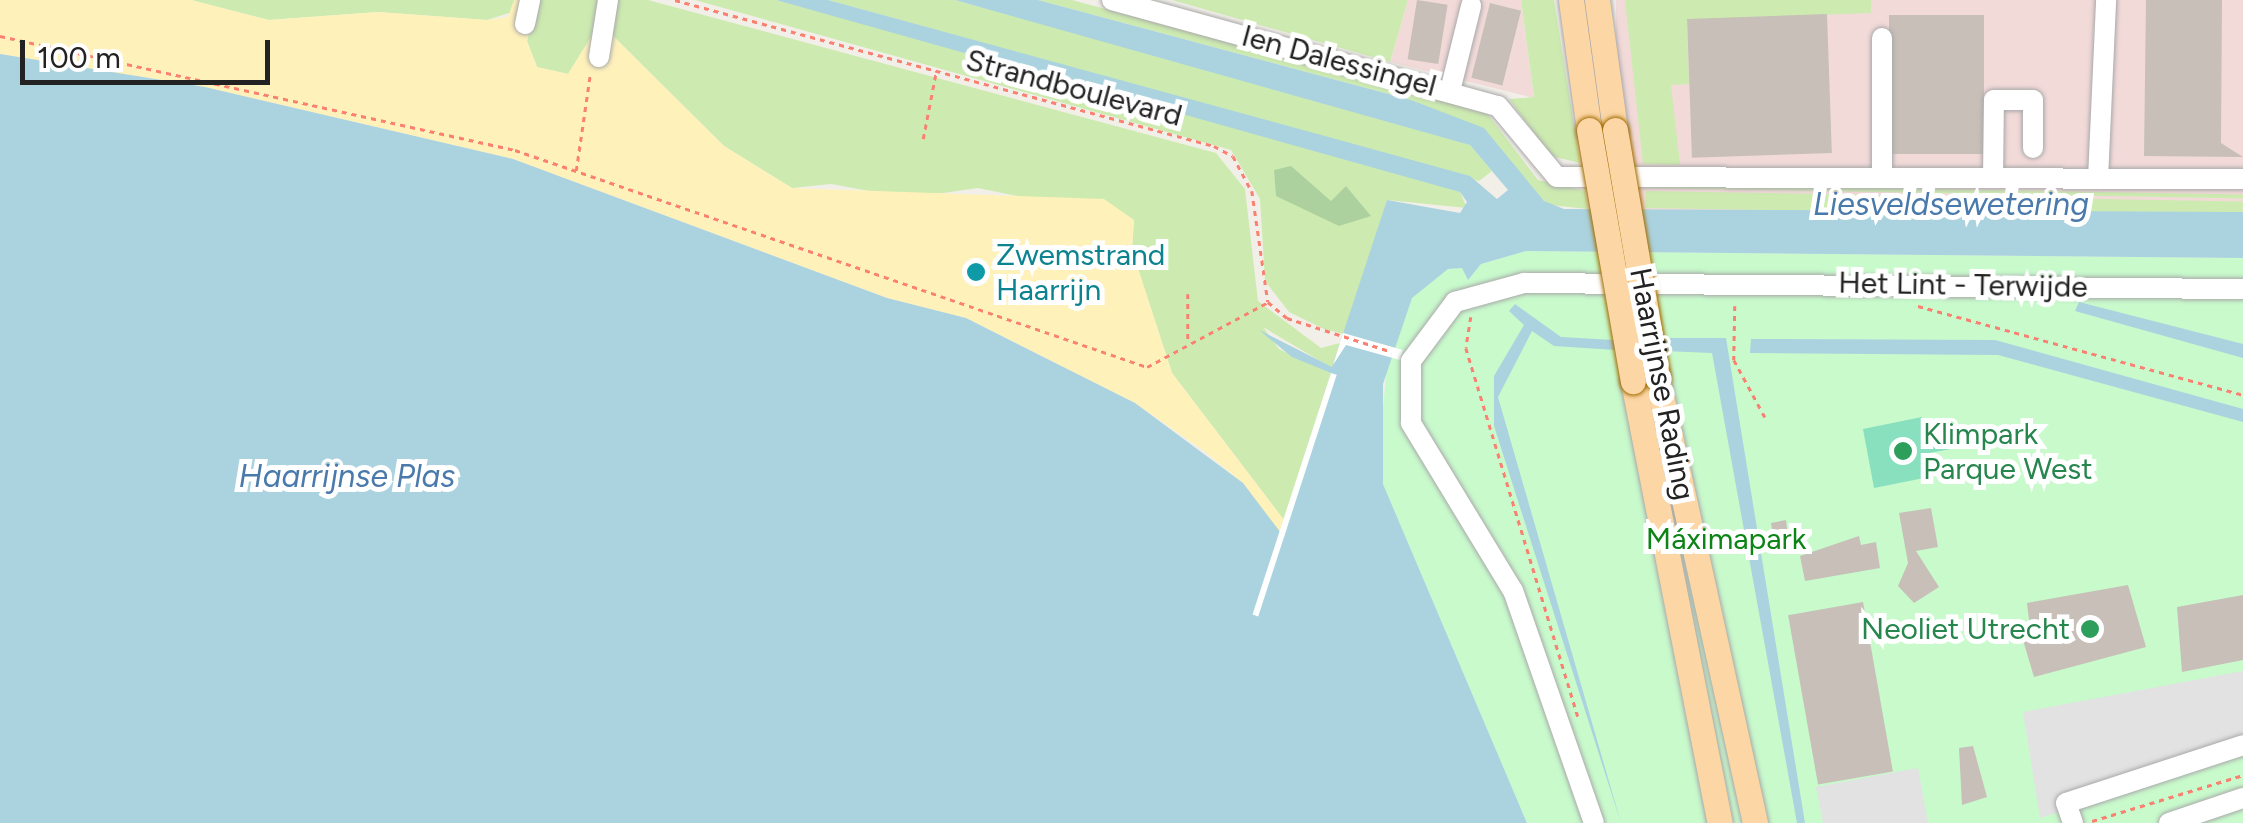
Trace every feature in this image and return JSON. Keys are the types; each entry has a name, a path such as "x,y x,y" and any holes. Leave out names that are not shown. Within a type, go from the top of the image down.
{"main road":[{"path":"1599,11 1619,0"},
{"name":"Haarrijnse Rading","path":"1570,4 1589,130 1645,379 1755,823"},
{"name":"Haarrijnse Rading","path":"1599,11 1645,379 1720,823"}],"street":[{"path":"525,24 530,0"},
{"path":"595,60 608,0"},
{"name":"Ien Dalessingel","path":"1112,0 1498,106 1557,177 2243,179"},
{"path":"2098,178 2106,0"},
{"name":"Ien Dalessingel","path":"1450,91 1471,6"},
{"path":"1882,38 1882,178"},
{"path":"1993,178 1994,100 2032,100 2032,148"},
{"name":"Het Lint - Terwijde","path":"1594,823 1513,591 1427,457 1407,390 1412,361 1455,302 1498,284 1728,282 2243,289"},
{"path":"2076,823 2066,803 2243,746"},
{"path":"2169,823 2243,798"}],"path":[{"name":"Strandboulevard","path":"674,0 1232,156 1252,192 1268,302"},
{"path":"0,36 210,77 576,172 1147,366 1268,302 1342,338 1402,355"},
{"path":"576,172 595,60"},
{"path":"923,139 936,72"},
{"path":"1728,282 1736,295 1734,360 1765,417"},
{"path":"1188,294 1188,345"},
{"path":"1910,304 2243,394"},
{"path":"1478,309 1466,348 1579,719"},
{"path":"2076,823 2243,775"}],"shaded area":[{"path":"1408,0 1521,0 1534,98 1390,62"},
{"path":"1616,0 2243,0 2243,210 1616,210"},
{"path":"2243,671 2243,753 2040,818 2023,712"},
{"path":"1918,768 1928,823 1823,823 1816,787"}],"green space":[{"path":"191,0 514,0 516,11 487,20 378,12 269,20"},
{"path":"536,0 648,0 1216,153 1245,189 1258,301 1321,348 1340,343 1332,368 1263,327 1279,349 1331,373 1287,524 1172,373 1132,250 1134,220 978,188 908,198 831,184 792,188 724,146 609,32 593,34 568,74 537,67 527,41"},
{"path":"695,0 776,0 1066,77 1425,177 1460,192 1467,208 1387,200 1348,335 1324,329 1289,312 1265,281 1260,199 1231,150"},
{"path":"828,0 955,0 1399,121 1470,145 1492,171 1479,181"},
{"path":"1038,0 1072,0 1486,112 1538,180 1585,191 1588,209 1549,205 1442,113 1411,100"},
{"path":"1172,0 1408,0 1390,62"},
{"path":"1521,0 1554,0 1580,163 1551,156 1509,99 1534,97"},
{"path":"1625,0 1871,0 1871,13 1687,20 1689,84 1671,85 1680,165 1643,164"},
{"path":"1291,166 1331,201 1346,186 1371,216 1339,226 1276,196 1274,170"},
{"path":"1645,184 2243,194 2243,198 1645,188"},
{"path":"1646,191 2243,201 2243,218 1646,208"},
{"name":"Máximapark","path":"1526,251 2243,258 2243,823 1527,823 1383,484 1381,429 1388,356 1411,298 1448,269 1462,268 1468,279 1481,264"},
{"name":"Klimpark Parque West","path":"1922,417 1926,438 1948,434 1951,449 1929,453 1934,476 1874,488 1863,429"}],"sand":[{"name":"Zwemstrand Haarrijn","path":"0,0 191,0 269,20 378,12 487,20 508,17 514,0 536,0 527,41 537,67 568,74 593,34 609,32 724,146 792,188 1104,199 1134,220 1132,250 1172,373 1287,524 1283,538 1243,483 1135,403 966,318 887,298 513,159 205,87 0,54"}],"water":[{"name":"Haarrijnse Plas","path":"776,0 828,0 1470,176 1497,199 1508,190 1470,145 955,0 1038,0 1411,100 1484,128 1544,201 1564,209 2243,212 2243,258 1526,251 1481,264 1468,280 1462,268 1448,269 1412,298 1383,384 1383,484 1527,823 0,823 0,54 205,87 513,159 887,298 966,318 1135,403 1243,483 1284,537 1331,373 1292,357 1259,330 1332,367 1387,200 1460,213 1467,202 1460,192"},
{"path":"2079,302 2243,344 2243,358 2075,311"},
{"path":"1515,304 1561,337 1614,340 1616,350 1554,346 1532,331 1498,397 1621,823 1494,426 1494,376 1524,325 1509,311"},
{"path":"1663,338 1726,338 1805,823 1797,823 1712,353 1664,351"},
{"path":"1751,339 1995,340 2243,409 2243,422 1998,355 1750,353"}],"pier":[{"path":"1343,333 1403,350 1400,360 1346,345 1333,365"},
{"path":"1331,373 1337,375 1258,616 1253,615"}],"building":[{"path":"1417,0 1448,5 1438,64 1408,59"},
{"path":"2146,0 2222,0 2221,143 2243,157 2144,156"},
{"path":"1490,3 1521,11 1502,85 1471,78"},
{"path":"1827,14 1832,153 1692,158 1687,19"},
{"path":"1889,15 1984,15 1984,154 1889,154"},
{"path":"1931,508 1938,547 1916,551 1939,587 1914,603 1898,586 1908,563 1899,513"},
{"path":"1786,520 1788,537 1804,534 1806,549 1775,550 1771,523"},
{"path":"1859,536 1861,545 1876,542 1880,568 1805,581 1800,556"},
{"path":"2128,585 2146,647 2034,677 2020,630 2030,628 2027,603"},
{"path":"2243,595 2243,660 2182,672 2177,607"},
{"path":"1863,602 1893,771 1818,785 1788,615"},
{"path":"1973,746 1987,797 1962,805 1959,748"}],"place":[{"name":"Zwemstrand Haarrijn","path":"976,272"},
{"name":"Klimpark Parque West","path":"1903,451"},
{"name":"Neoliet Utrecht","path":"2090,629"}],"water label":[{"name":"Liesveldsewetering","path":"1951,204"}]}
